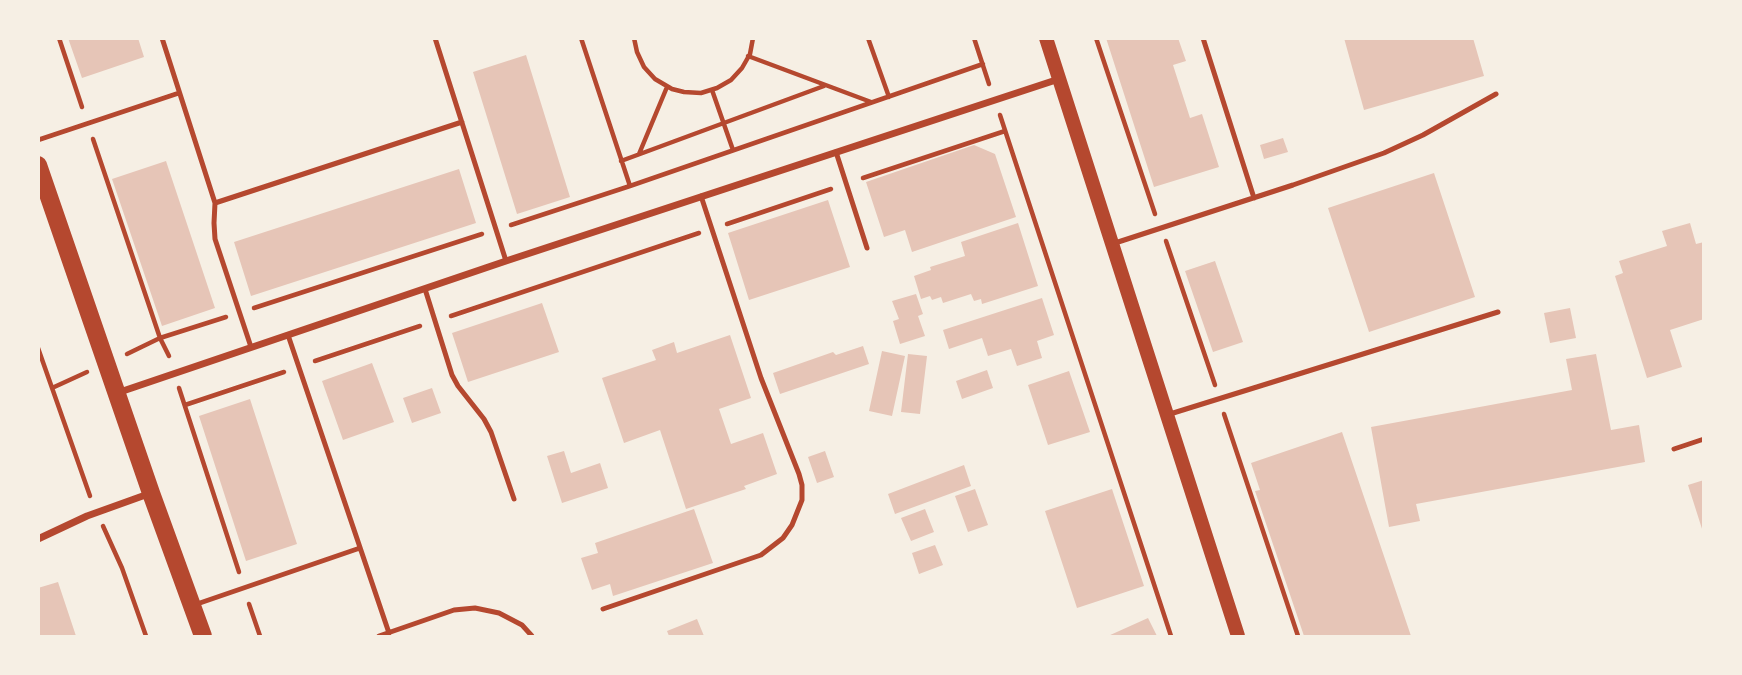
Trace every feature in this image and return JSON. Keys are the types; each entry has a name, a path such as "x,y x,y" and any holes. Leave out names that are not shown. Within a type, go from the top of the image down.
{"main road":[{"path":"1046,38 1238,636"},
{"path":"38,165 202,636"}],"street":[{"path":"117,393 701,196 1059,79"},
{"path":"38,539 87,516 151,493"}],"lane":[{"path":"162,38 215,202 215,239 251,347"},
{"path":"435,38 506,261"},
{"path":"1203,38 1254,198"},
{"path":"38,140 179,93"},
{"path":"1112,244 1384,153 1423,135 1496,94"},
{"path":"215,202 462,122"},
{"path":"836,152 867,248"},
{"path":"603,609 761,555 783,538 792,525 802,500 799,474 761,378 701,196"},
{"path":"425,289 452,375 491,432 514,499"},
{"path":"1167,414 1498,312"},
{"path":"288,335 388,633"},
{"path":"1674,449 1703,439"},
{"path":"191,606 360,548"},
{"path":"379,636 454,610 475,608 499,613 523,625 532,636"}],"path":[{"path":"60,38 160,338 168,352 260,636"},
{"path":"581,38 629,186"},
{"path":"634,38 644,67 655,79 667,87 701,93 717,89 731,80 742,68 753,38"},
{"path":"974,38 1171,636"},
{"path":"1096,38 1298,636"},
{"path":"869,39 889,96"},
{"path":"748,56 871,102"},
{"path":"52,388 160,338 629,186 983,64"},
{"path":"621,161 824,86"},
{"path":"638,155 667,87"},
{"path":"712,90 733,150"},
{"path":"185,405 1005,131"}],"building":[{"path":"68,38 138,38 144,57 82,78"},
{"path":"1106,38 1178,38 1186,61 1173,65 1190,118 1202,114 1219,167 1154,187"},
{"path":"1344,38 1473,38 1484,76 1364,110"},
{"path":"526,55 570,197 517,214 473,72"},
{"path":"1283,138 1288,152 1264,159 1260,145"},
{"path":"974,145 995,154 1016,217 912,252 905,230 884,237 866,182"},
{"path":"166,161 215,308 162,326 112,179"},
{"path":"459,169 476,223 251,296 234,242"},
{"path":"1434,173 1475,297 1369,332 1328,208"},
{"path":"828,200 850,267 749,300 728,233"},
{"path":"1018,223 1038,286 982,304 981,299 974,301 971,294 943,303 941,297 921,299 914,276 931,270 930,267 965,256 961,242"},
{"path":"1690,223 1696,244 1704,242 1704,319 1670,330 1682,367 1647,378 1615,276 1623,273 1619,261 1667,246 1662,231"},
{"path":"1215,261 1243,342 1213,352 1185,271"},
{"path":"916,294 923,314 918,316 925,336 900,344 893,321 899,319 892,301"},
{"path":"1042,298 1054,335 1037,341 1042,358 1017,366 1011,349 988,356 982,338 949,349 943,330"},
{"path":"542,303 559,352 468,382 452,333"},
{"path":"1570,308 1576,338 1550,343 1544,313"},
{"path":"730,335 751,398 719,409 731,444 763,433 777,474 744,486 746,489 686,509 660,430 624,443 602,378 656,360 652,350 674,342 677,353"},
{"path":"863,346 869,364 780,394 773,373 833,352 836,355"},
{"path":"882,351 905,356 892,416 869,411"},
{"path":"908,354 927,356 920,414 901,412"},
{"path":"1596,354 1611,430 1639,425 1645,462 1416,504 1420,521 1389,527 1371,427 1572,390 1566,359"},
{"path":"372,363 394,422 343,440 322,381"},
{"path":"987,370 993,388 962,399 956,381"},
{"path":"1069,371 1090,432 1048,445 1028,385"},
{"path":"432,388 441,413 412,423 403,398"},
{"path":"250,399 297,544 246,561 199,416"},
{"path":"1342,432 1411,636 1304,636 1255,491 1260,490 1251,463"},
{"path":"564,451 571,473 600,463 608,488 562,503 547,456"},
{"path":"825,451 834,477 817,483 808,457"},
{"path":"964,465 971,486 895,514 888,494"},
{"path":"1704,480 1704,532 1703,532 1688,485"},
{"path":"975,489 988,525 968,532 955,496"},
{"path":"1112,489 1144,586 1077,608 1045,511"},
{"path":"694,509 713,563 613,596 610,584 592,590 581,558 598,553 595,543"},
{"path":"925,509 934,532 911,541 901,518"},
{"path":"935,545 943,565 919,574 912,553"},
{"path":"58,582 76,636 38,636 38,588"},
{"path":"1148,618 1157,636 1108,636"},
{"path":"697,619 704,636 669,636 667,631"}]}
